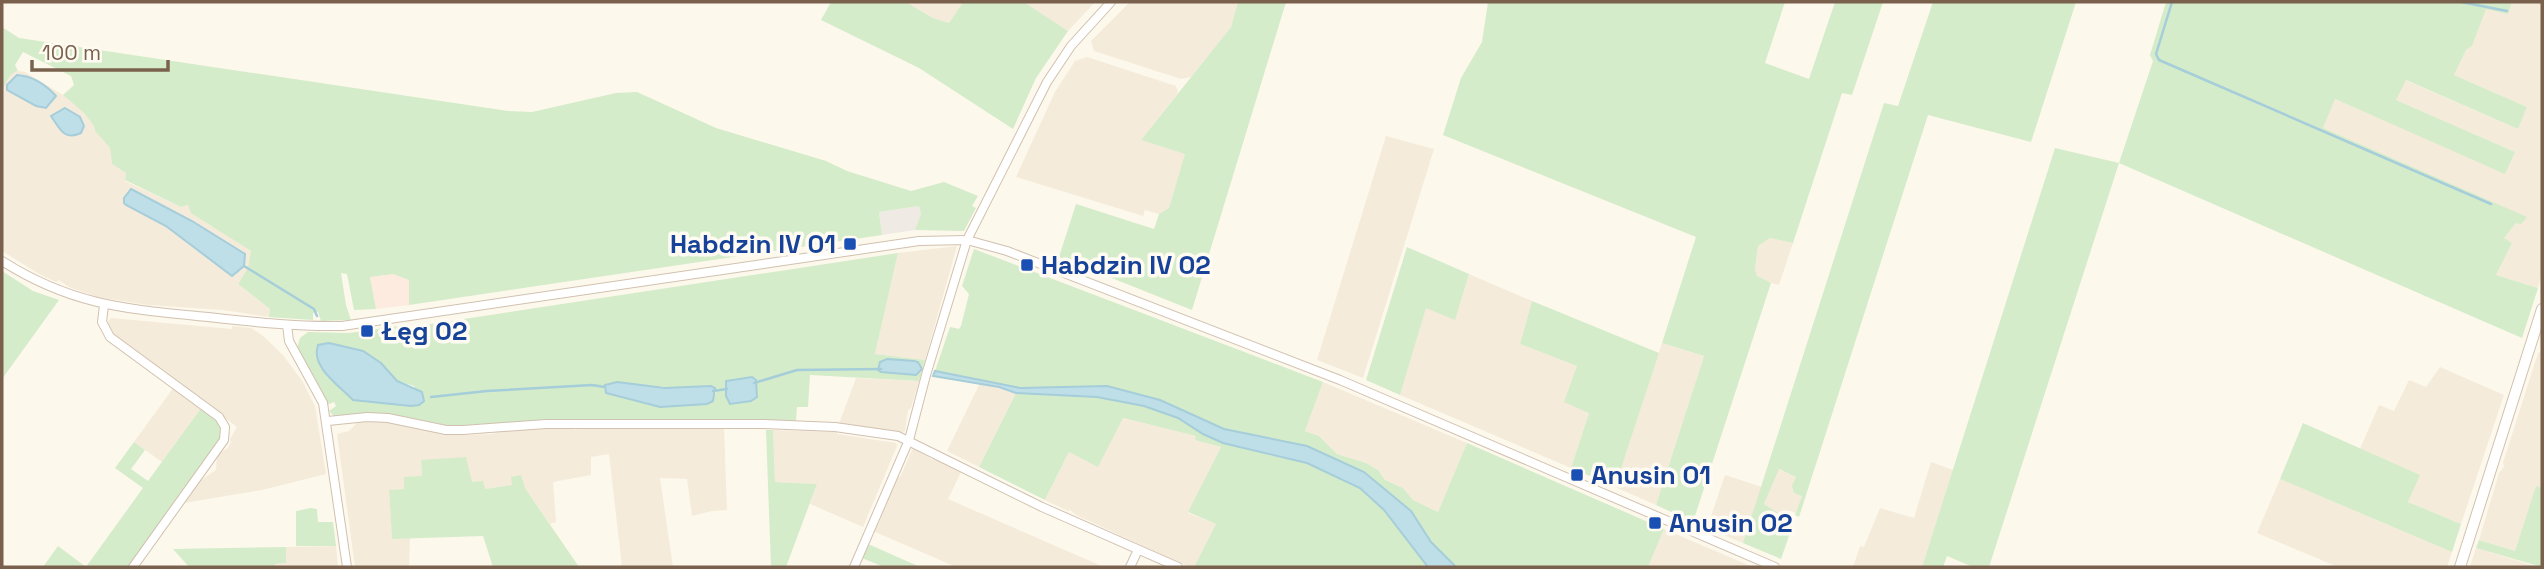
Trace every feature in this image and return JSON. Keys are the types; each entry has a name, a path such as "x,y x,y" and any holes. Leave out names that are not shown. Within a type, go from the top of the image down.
{"street":[{"path":"854,567 909,440 967,240 1047,82 1071,46 1111,2"},
{"path":"2,261 51,288 104,305 287,325 363,325 919,240 967,240 1007,251 1340,380 1775,567"},
{"path":"104,305 102,322 110,337 219,417 226,434 133,567"},
{"path":"2459,567 2542,309"},
{"path":"287,325 289,341 320,394 327,421 347,567"},
{"path":"327,421 388,418 446,430 546,425 772,424 835,427 898,436 1042,508 1178,567"},
{"path":"1130,567 1138,550"}],"shaded area":[{"path":"906,2 963,2 949,23 933,18"},
{"path":"1024,2 1095,2 1068,31"},
{"path":"1130,2 1238,2 1231,27 1191,77 1181,79 1094,51 1091,41"},
{"path":"2512,2 2542,2 2542,272 2538,288 2496,275 2512,243 2504,238 2516,223 2322,129 2335,99 2505,173 2515,152 2396,100 2405,80 2518,129 2527,107 2454,75 2466,50 2472,46 2486,8 2508,13"},
{"path":"1087,57 1176,86 1178,93 1141,140 1186,154 1169,208 1159,214 1145,210 1143,216 1016,177 1055,92 1075,61"},
{"path":"13,72 25,72 63,95 84,113 110,148 112,164 126,173 125,181 181,207 188,205 192,213 251,251 248,268 238,284 270,309 269,317 97,297 39,274 2,251 2,90 5,81"},
{"path":"1386,136 1434,149 1363,378 1317,360"},
{"path":"919,206 921,214 915,230 882,235 879,212"},
{"path":"1770,238 1793,243 1779,285 1761,280 1755,269 1758,246"},
{"path":"957,246 925,360 875,354 898,253"},
{"path":"393,274 409,280 409,305 376,309 370,277"},
{"path":"1469,274 1532,301 1520,344 1577,366 1589,413 1571,468 1400,395 1426,307 1455,319"},
{"path":"111,318 232,329 232,326 251,328 262,335 283,355 303,382 315,406 326,474 262,490 184,503 201,480 216,470 217,455 228,448 237,427 114,337 106,324"},
{"path":"1662,343 1704,356 1656,505 1615,487"},
{"path":"2542,351 2542,488 2536,487 2515,551 2479,540 2538,353"},
{"path":"2440,367 2504,395 2461,524 2408,502 2419,475 2360,449 2379,405 2394,411 2409,380 2426,387"},
{"path":"856,378 919,381 908,410 905,431 902,433 839,424"},
{"path":"1323,382 1467,443 1438,512 1413,500 1403,488 1385,480 1378,470 1366,463 1337,454 1319,436 1305,431"},
{"path":"980,383 1016,393 979,467 947,451"},
{"path":"174,387 202,407 162,462 134,442"},
{"path":"1122,418 1196,436 1196,440 1221,447 1188,513 1216,524 1194,567 1045,500 1069,452 1098,466"},
{"path":"358,422 394,422 441,433 465,435 492,434 511,429 573,427 575,430 584,427 724,428 727,510 692,516 687,479 660,478 673,567 622,567 609,454 591,457 591,475 553,482 556,522 550,524 525,488 512,485 485,489 421,461 422,476 405,489 389,490 392,539 410,538 409,567 355,567 337,434 349,431"},
{"path":"773,430 837,432 896,443 863,527 810,504 817,484 775,482"},
{"path":"913,448 933,460 935,458 962,470 948,499 1104,567 956,567 873,531 879,523 896,476 900,477"},
{"path":"1931,462 1953,470 1922,567 1853,567 1860,546 1864,547 1880,508 1914,518"},
{"path":"1778,469 1796,477 1802,496 1796,513 1790,511 1786,518 1764,504"},
{"path":"1725,475 1762,487 1743,543 1707,528"},
{"path":"2280,479 2452,552 2447,567 2338,567 2257,533"},
{"path":"1664,529 1753,567 1648,567"},
{"path":"336,546 338,567 275,567 274,564 286,563 286,547"},
{"path":"2476,548 2538,567 2470,567"}],"green space":[{"path":"831,2 906,2 933,18 949,23 963,2 1024,2 1068,31 1036,78 1013,129 919,68 821,20"},
{"path":"1238,2 1286,2 1192,310 1059,257 1076,204 1154,229 1159,214 1169,208 1185,154 1141,140 1231,27"},
{"path":"1488,2 1785,2 1765,63 1809,79 1835,2 1883,2 1852,95 1842,93 1793,243 1770,238 1758,246 1755,269 1757,276 1771,283 1693,522 1656,505 1704,356 1662,343 1696,237 1443,135 1461,78 1482,42"},
{"path":"1933,2 2076,2 2031,142 1928,115 1799,517 1795,515 1802,496 1794,493 1792,486 1796,477 1779,469 1764,504 1791,521 1781,559 1743,543 1884,103 1898,106"},
{"path":"2166,2 2512,2 2508,14 2486,9 2472,46 2466,50 2454,75 2527,107 2518,129 2406,80 2396,100 2515,152 2505,174 2335,99 2323,128 2527,217 2521,224 2516,223 2504,238 2512,243 2496,275 2538,288 2522,338 2119,163 2153,61 2150,55"},
{"path":"2,27 19,38 508,111 532,112 616,93 637,92 716,128 826,161 847,171 911,191 944,182 978,196 972,206 976,208 964,231 915,230 921,214 919,206 879,212 882,235 409,305 409,280 393,274 370,277 376,309 354,310 347,274 341,273 351,320 321,321 318,312 313,313 313,320 269,317 270,309 238,284 248,268 251,251 191,213 188,205 181,207 125,180 126,173 112,164 110,148 95,131 94,126 84,113 63,95 74,85 71,76 23,52 15,65 18,71 10,76 2,90"},
{"path":"2055,148 2119,163 1989,567 1973,567 1947,556 1943,567 1922,567"},
{"path":"1407,247 1469,274 1455,320 1426,308 1400,395 1366,380"},
{"path":"974,249 1323,382 1305,431 1319,436 1337,454 1366,463 1378,470 1385,480 1403,488 1413,500 1438,512 1467,443 1664,529 1648,567 1456,567 1431,542 1411,511 1364,472 1307,446 1224,429 1160,400 1107,386 1020,388 935,371 950,327 959,329 961,326 969,294 962,286"},
{"path":"898,253 875,354 925,360 919,381 810,375 808,407 797,407 796,421 455,427 391,414 334,416 329,411 336,406 334,402 327,405 297,348 300,338 308,332 349,333 398,326 398,329","holes":["329,343 363,351 397,381 414,386 422,403 411,406 353,400 328,376 318,361 318,345","617,382 716,392 713,401 707,404 660,407 606,393 605,385"]},
{"path":"2,271 33,291 59,300 2,379"},
{"path":"1532,301 1659,353 1615,487 1571,468 1589,413 1564,402 1577,366 1520,344"},
{"path":"1016,393 1097,397 1144,406 1178,418 1203,434 1269,455 1307,463 1360,488 1384,510 1428,567 1194,567 1216,524 1188,512 1221,447 1195,440 1196,436 1123,418 1098,467 1069,452 1045,500 979,467"},
{"path":"202,407 219,426 220,442 129,567 86,567 143,488 115,468 134,442 145,450 131,469 148,481"},
{"path":"2303,423 2420,475 2408,502 2461,524 2452,552 2280,479"},
{"path":"766,430 773,430 775,482 817,484 786,567 771,567"},
{"path":"466,457 472,482 483,481 485,489 512,485 511,477 521,475 525,488 579,567 493,567 483,536 392,539 389,490 404,489 404,477 422,476 421,460"},
{"path":"2536,486 2542,488 2542,567 2476,548 2479,540 2515,551"},
{"path":"317,509 318,522 333,522 336,546 296,546 296,511"},
{"path":"868,544 920,567 884,567 862,558"},
{"path":"58,546 86,567 43,567"},
{"path":"286,547 286,563 275,564 275,567 189,567 173,549"}],"water":[{"path":"17,75 38,82 56,96 46,108 36,106 7,90 7,85"},
{"path":"65,108 80,117 84,126 81,133 66,135 51,116"},
{"path":"131,189 192,221 245,254 244,266 232,276 166,226 126,205 124,198"},
{"path":"329,343 363,351 381,363 397,381 422,392 424,401 411,406 353,400 328,376 318,361 318,345"},
{"path":"887,359 918,362 922,369 916,375 881,372 878,370 880,362"},
{"path":"935,371 1020,388 1107,386 1160,400 1224,429 1307,446 1364,472 1411,511 1431,542 1456,567 1428,567 1384,510 1360,488 1307,463 1223,443 1178,418 1144,406 1097,397 1016,393 999,387 933,376"},
{"path":"752,377 756,380 757,397 751,401 730,404 726,396 726,381"},
{"path":"617,382 665,388 715,388 713,401 707,404 660,407 606,393 605,385"}],"waterway":[{"path":"2172,2 2156,54 2159,60 2491,204"},
{"path":"2461,2 2507,11"},
{"path":"244,266 314,309 317,316"},
{"path":"754,383 797,370 881,369"},
{"path":"431,397 487,391 592,385 605,387"},
{"path":"713,391 727,389"}],"place":[{"name":"Habdzin IV 01","path":"850,244"},
{"name":"Habdzin IV 02","path":"1027,265"},
{"name":"Łęg 02","path":"367,331"},
{"name":"Anusin 01","path":"1577,475"},
{"name":"Anusin 02","path":"1655,523"}]}
